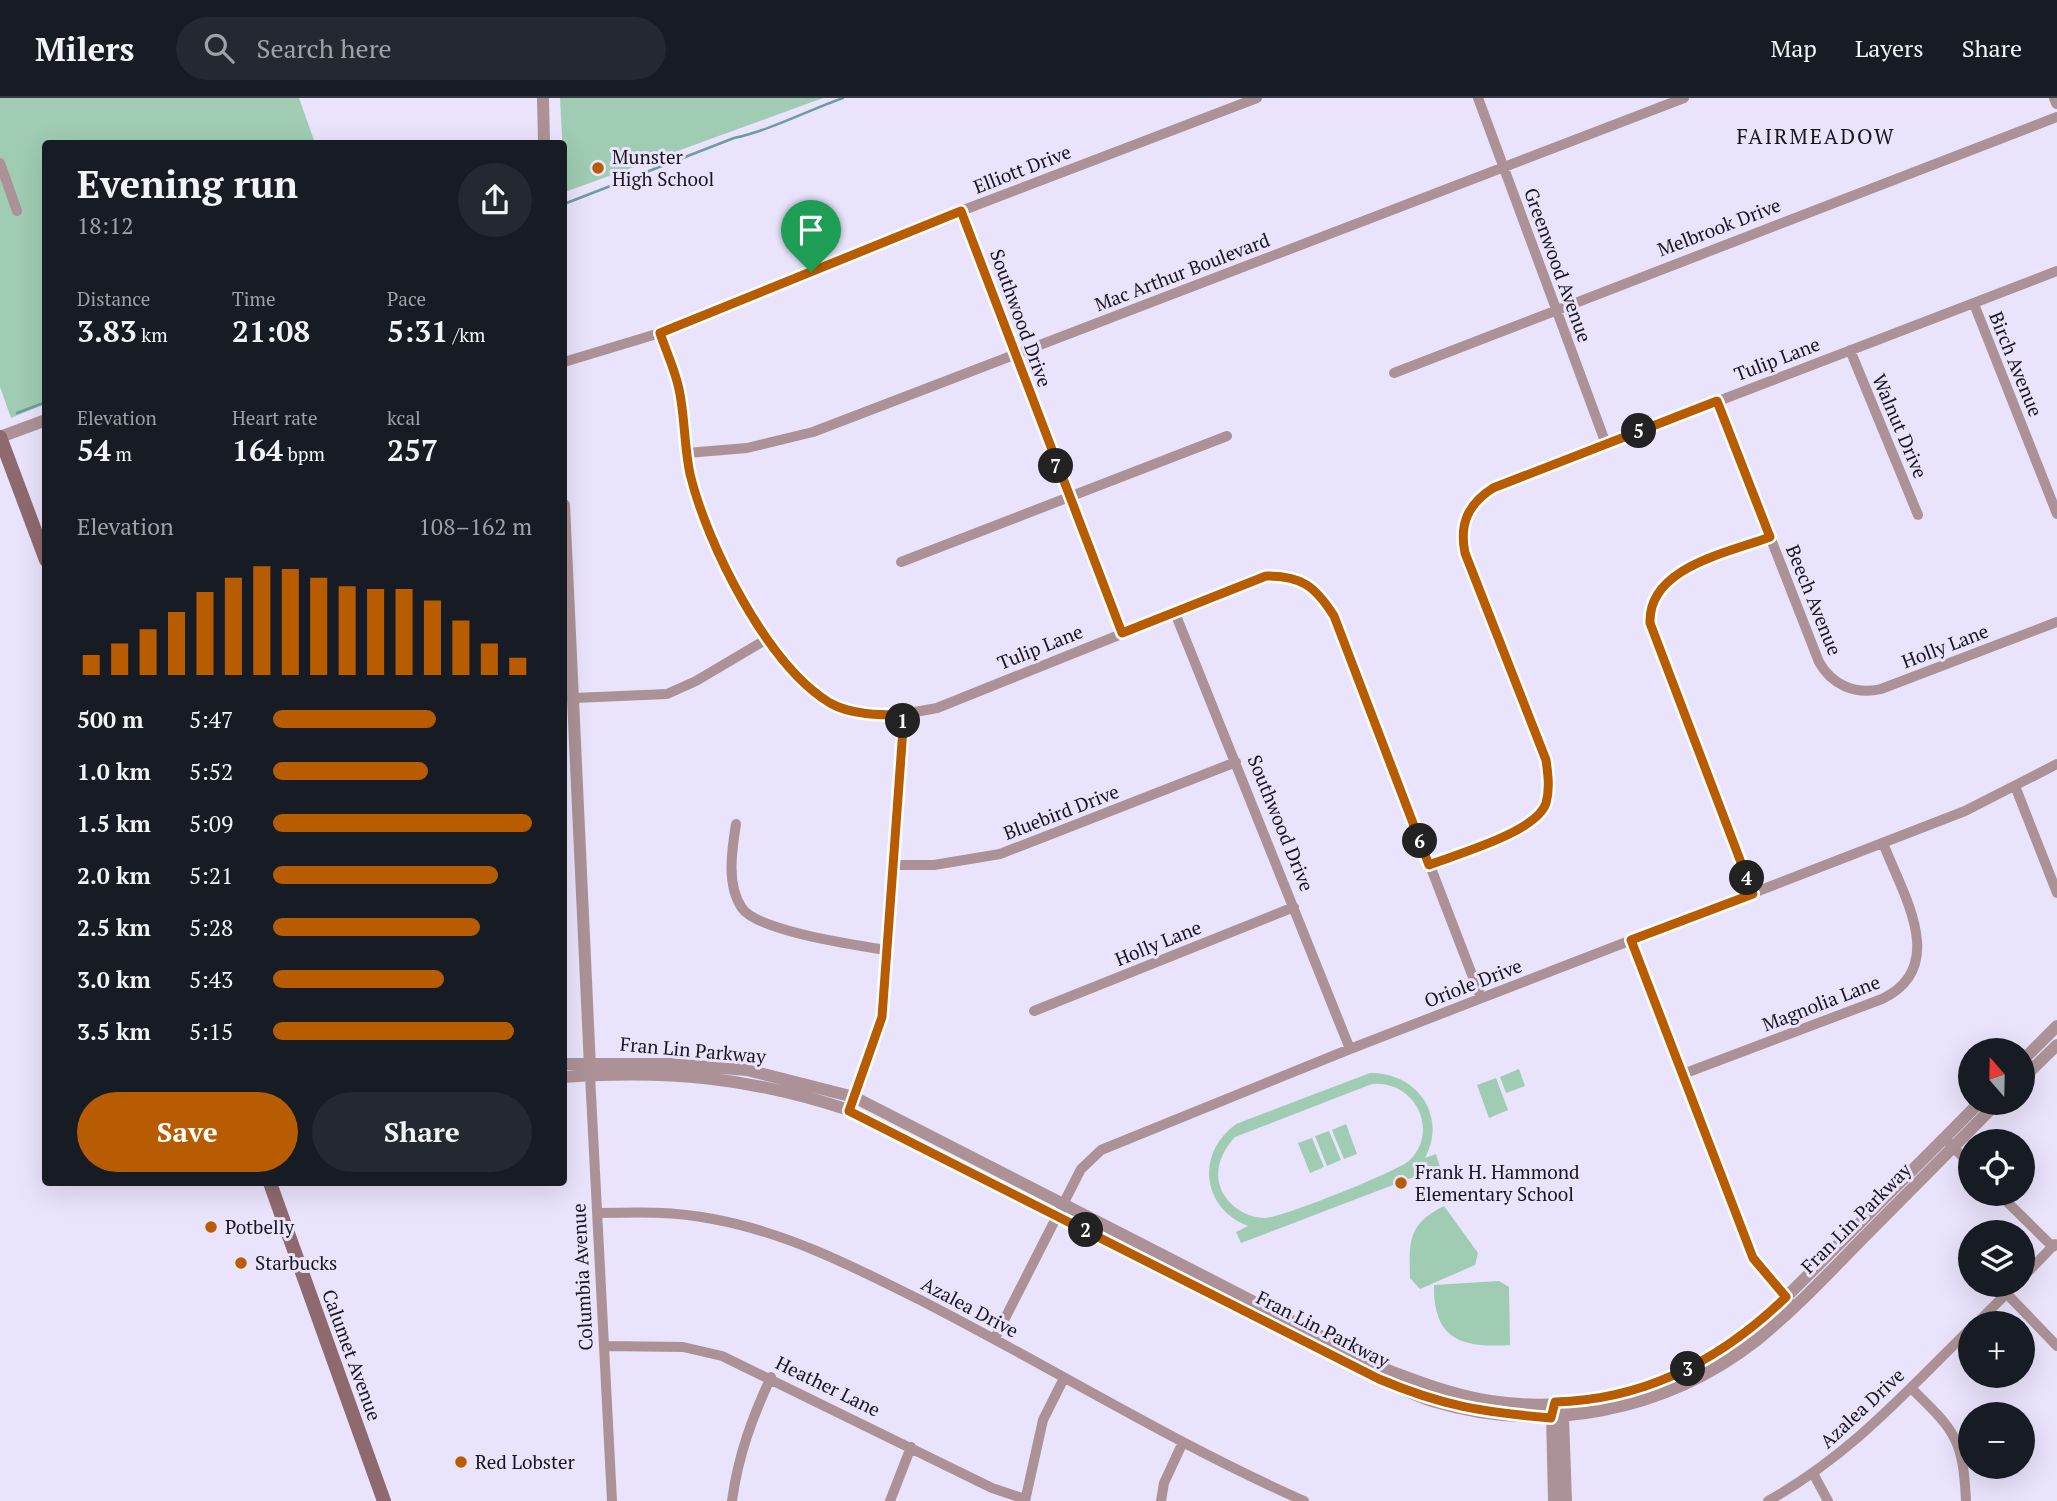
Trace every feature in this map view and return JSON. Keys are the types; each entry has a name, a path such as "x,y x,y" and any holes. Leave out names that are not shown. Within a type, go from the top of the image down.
{"main road":[{"path":"0,437 42,549"},
{"name":"Calumet Avenue","path":"271,1186 384,1501"}],"street":[{"path":"542,98 544,140"},
{"name":"Elliott Drive","path":"567,361 660,333 961,211 1257,98"},
{"name":"Greenwood Avenue","path":"1478,98 1606,444"},
{"name":"Mac Arthur Boulevard","path":"687,453 747,448 813,432 1684,98"},
{"path":"2055,98 2057,103"},
{"name":"Melbrook Drive","path":"1394,373 2057,117"},
{"path":"0,163 17,211"},
{"name":"Southwood Drive","path":"961,211 1068,498 1122,633"},
{"name":"Tulip Lane","path":"1429,865 1527,826 1546,805 1549,783 1546,760 1465,553 1463,527 1474,502 1493,488 2057,271"},
{"name":"Birch Avenue","path":"1974,304 2057,514"},
{"name":"Tulip Lane","path":"660,333 679,388 691,475 713,538 767,639 799,679 832,704 871,715 904,715 937,708 1266,576 1291,576 1320,593 1334,616 1481,998"},
{"name":"Walnut Drive","path":"1850,350 1919,515"},
{"name":"Beech Avenue","path":"1717,401 1819,662 1829,677 1844,686"},
{"path":"0,437 42,421"},
{"path":"901,562 1227,436"},
{"path":"1753,894 1654,640 1650,613 1659,590 1678,572 1770,537"},
{"name":"Southwood Drive","path":"1175,613 1350,1049"},
{"name":"Columbia Avenue","path":"567,622 574,698 612,1501"},
{"name":"Holly Lane","path":"1844,686 1862,691 1881,689 2057,622"},
{"path":"574,698 667,694 696,681 767,639"},
{"path":"849,1111 882,1017 904,715"},
{"name":"Bluebird Drive","path":"891,865 934,865 1000,854 1236,762"},
{"name":"Oriole Drive","path":"995,1338 1081,1169 1101,1150 1350,1049 1965,811 2057,764"},
{"path":"2015,786 2057,893"},
{"path":"736,824 732,846 735,893 748,915 755,920 830,941 885,950"},
{"name":"Magnolia Lane","path":"1683,1074 1882,999 1908,981 1918,960 1916,931 1883,842"},
{"name":"Holly Lane","path":"1034,1011 1294,908"},
{"path":"1631,940 1753,1258 1795,1307"},
{"path":"2035,1048 2057,1026"},
{"path":"2035,1066 2057,1045"},
{"name":"Fran Lin Parkway","path":"567,1064 746,1081 800,1094 849,1111 1059,1209 1385,1369 1433,1388 1507,1403 1555,1402 1620,1394 1675,1375 1737,1340 1949,1142 1982,1115"},
{"name":"Fran Lin Parkway","path":"567,1076 590,1068 671,1064 747,1070 855,1097 1379,1379 1431,1401 1479,1412 1557,1418 1623,1406 1681,1385 1743,1350 1795,1307 1949,1142 1970,1115"},
{"path":"1949,1142 1958,1151"},
{"path":"2012,1206 2055,1245 2035,1265"},
{"name":"Azalea Drive","path":"597,1213 666,1212 758,1229 825,1252 995,1338 1183,1442 1302,1501"},
{"path":"1989,1311 2004,1297"},
{"path":"2010,1297 2057,1346"},
{"name":"Azalea Drive","path":"1768,1501 1814,1475 1853,1444 1958,1341"},
{"name":"Heather Lane","path":"605,1346 683,1347 722,1356 771,1377 992,1488 1025,1500"},
{"path":"732,1501 736,1472 750,1422 771,1377"},
{"path":"1025,1500 1043,1420 1064,1378"},
{"path":"1911,1388 1956,1437 1964,1465 1966,1501"},
{"path":"1555,1402 1566,1501"},
{"path":"1554,1501 1557,1418"},
{"path":"1161,1501 1164,1483 1183,1442"},
{"path":"890,1501 911,1447"},
{"path":"1814,1475 1828,1501"}],"green space":[{"path":"0,98 299,98 314,140 42,140 42,405 11,418 0,387"},
{"path":"560,98 823,98 567,191 567,140 562,140"},
{"path":"1519,1069 1525,1086 1506,1093 1500,1077"},
{"path":"1370,1073 1387,1075 1414,1088 1423,1099 1433,1126 1425,1158 1436,1154 1440,1167 1241,1243 1236,1232 1248,1226 1232,1218 1221,1207 1209,1179 1214,1150 1223,1136 1236,1124","holes":["1372,1084 1387,1085 1410,1098 1422,1121 1423,1134 1419,1148 1410,1160 1385,1174 1339,1193 1265,1218 1242,1212 1224,1195 1220,1187 1219,1164 1235,1137"]},
{"path":"1496,1078 1508,1110 1489,1118 1477,1085"},
{"path":"1346,1124 1357,1154 1344,1159 1332,1130"},
{"path":"1329,1131 1341,1160 1327,1166 1315,1136"},
{"path":"1312,1138 1324,1167 1310,1173 1298,1143"},
{"path":"1444,1206 1478,1253 1475,1265 1420,1289 1410,1278 1413,1235 1423,1220"},
{"path":"1499,1281 1509,1287 1510,1345 1478,1345 1465,1342 1445,1329 1435,1303 1434,1285"}],"waterway":[{"path":"567,203 843,98"},
{"path":"17,413 42,404"}],"place":[{"name":"Munster High School","path":"598,168"},
{"name":"Frank H. Hammond Elementary School","path":"1401,1183"},
{"name":"Potbelly","path":"211,1227"},
{"name":"Starbucks","path":"241,1263"},
{"name":"Red Lobster","path":"461,1462"}],"district":[{"name":"FAIRMEADOW","path":"1816,137"}],"route":[{"path":"961,211 1068,498 1122,633 1266,576 1291,576 1320,593 1334,616 1429,865 1527,826 1546,805 1549,783 1546,760 1465,553 1463,527 1474,502 1493,488 1717,401 1770,537 1678,572 1664,583 1653,600 1650,623 1654,640 1753,894 1631,940 1753,1258 1786,1297 1767,1315 1721,1351 1693,1367 1637,1390 1591,1400 1555,1402 1551,1418 1479,1412 1431,1401 1379,1379 849,1111 874,1048 882,1017 904,715 871,715 832,704 786,667 767,639 729,571 703,513 691,475 679,388 660,333 811,272 961,211"}]}
